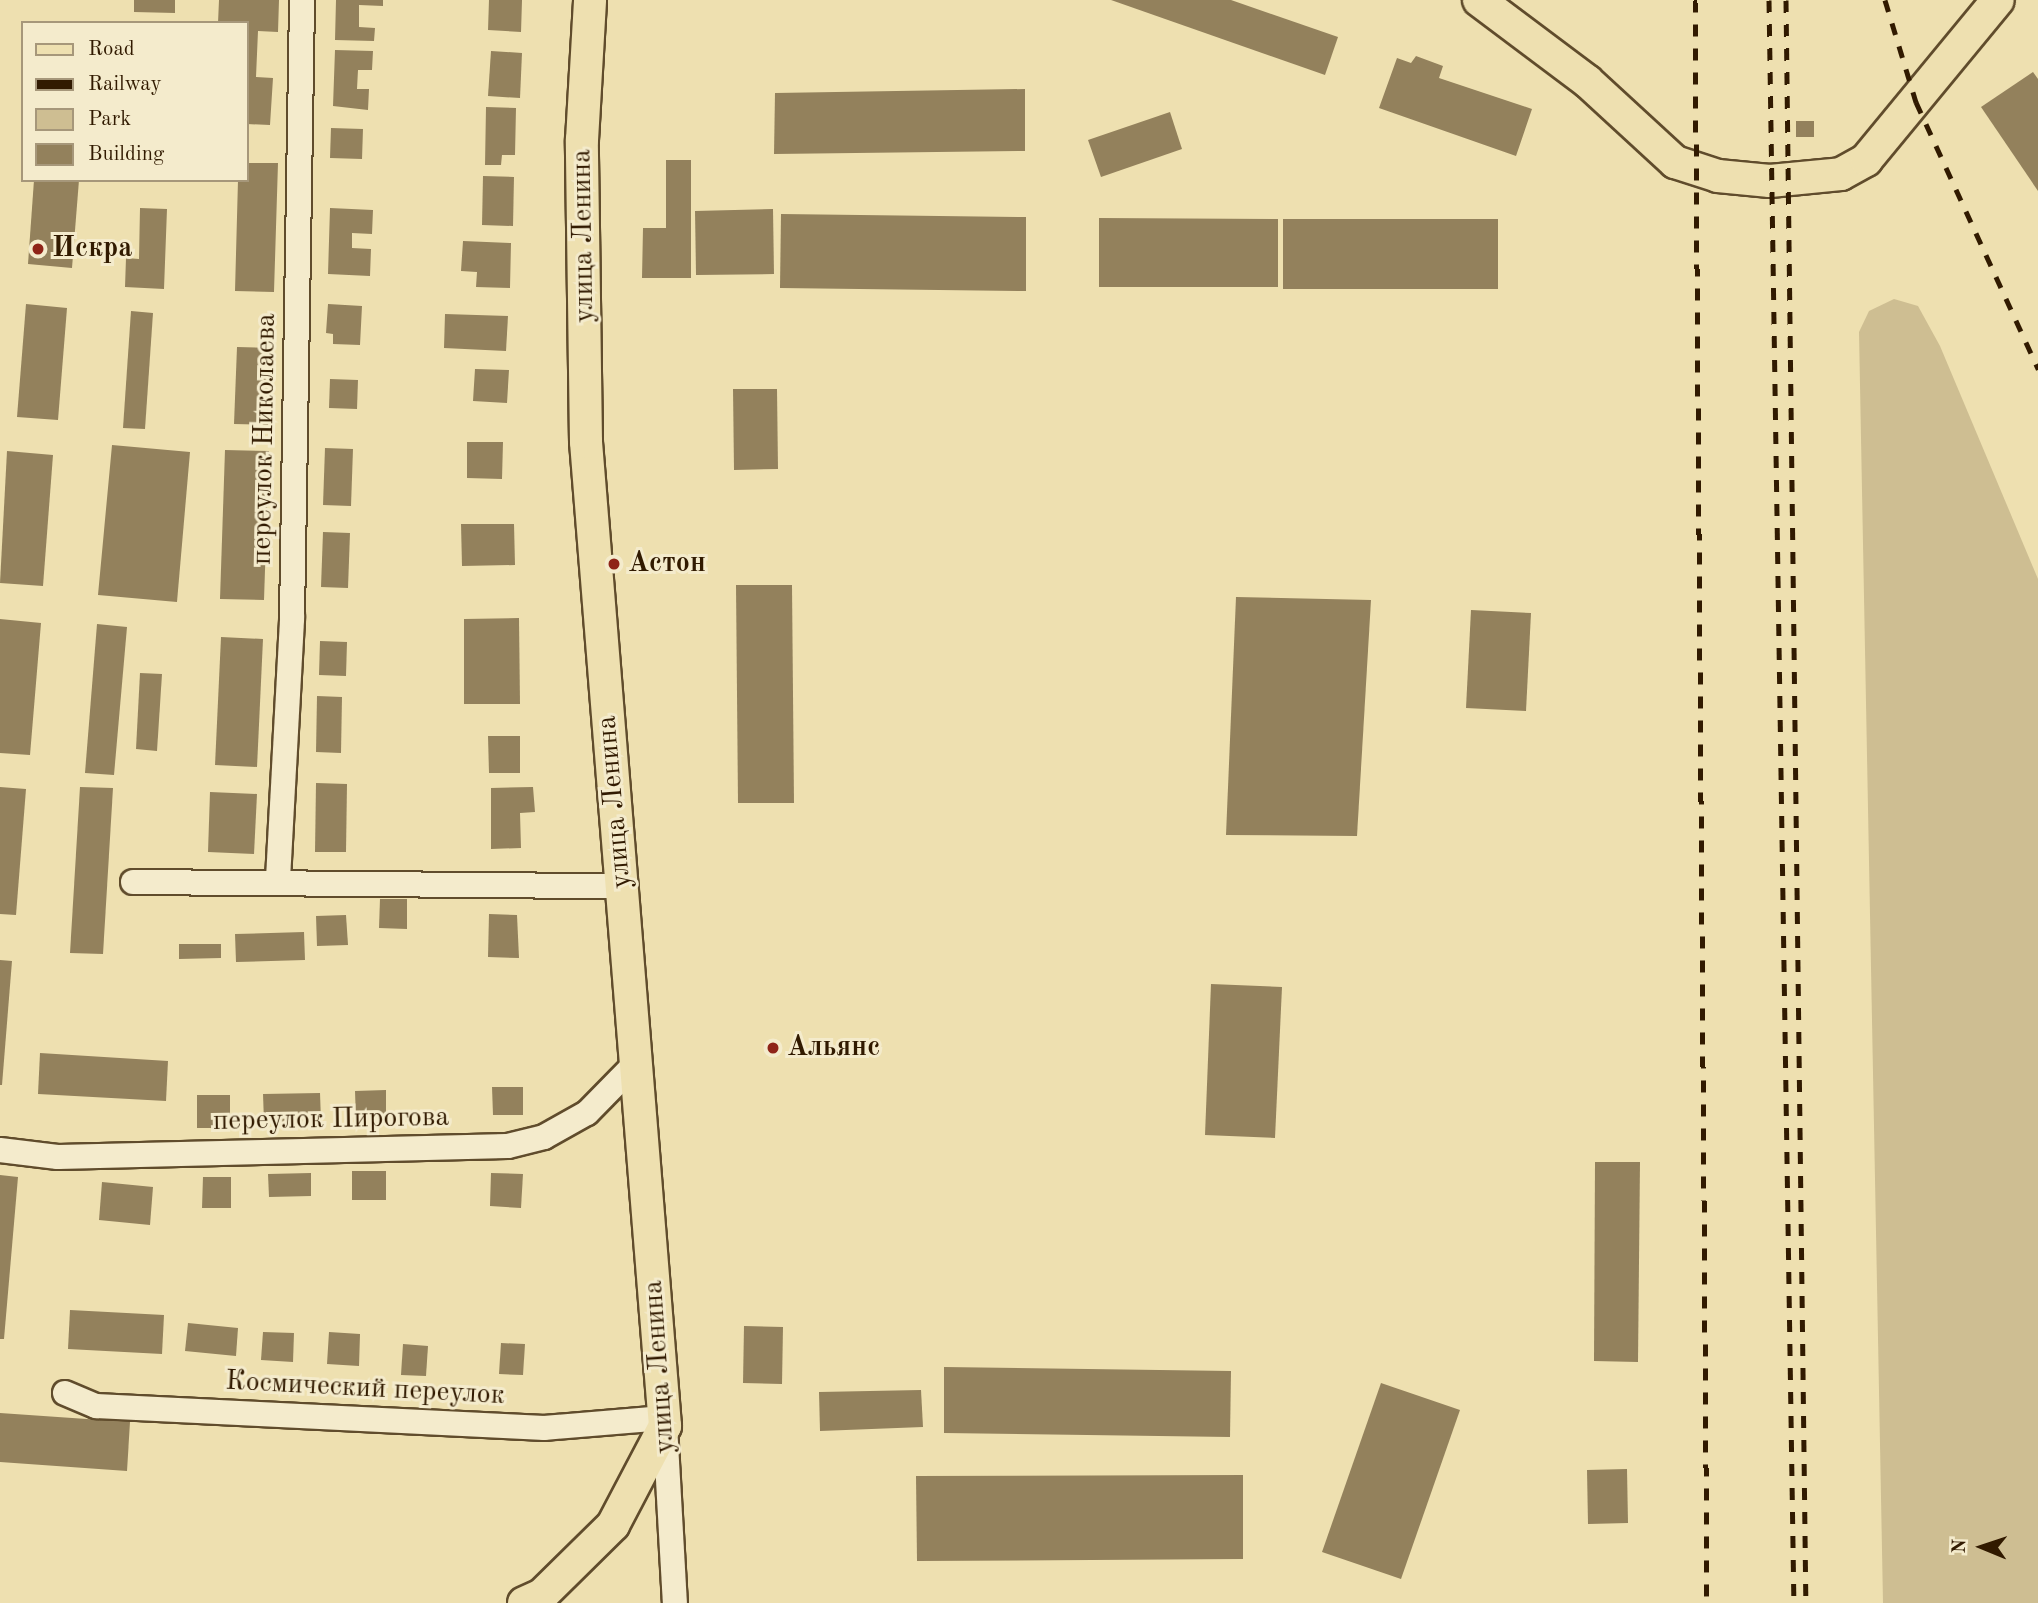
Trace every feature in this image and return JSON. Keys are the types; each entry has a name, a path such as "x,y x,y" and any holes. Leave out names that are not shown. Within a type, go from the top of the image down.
{"main road":[{"name":"улица Ленина","path":"590,0 582,140 586,442 664,1422"},
{"path":"1479,0 1587,81 1675,162 1698,172 1770,181 1841,174 1866,160 1998,0"},
{"path":"524,1603 542,1595 613,1525 664,1422"}],"street":[{"name":"переулок Николаева","path":"278,879 292,618 302,0"},
{"path":"133,882 278,879 622,886"},
{"name":"переулок Пирогова","path":"0,1150 58,1157 508,1146 544,1137 587,1113 636,1063"},
{"name":"Космический переулок","path":"65,1393 96,1406 544,1428 664,1422"},
{"name":"улица Ленина","path":"664,1422 675,1603"}],"green space":[{"path":"1894,299 1918,306 1940,346 2038,579 2038,1603 1883,1603 1859,332 1869,311"}],"building":[{"path":"134,0 175,0 175,13 134,12"},
{"path":"219,0 279,0 278,32 258,31 256,77 273,78 270,125 248,124 248,21 218,21"},
{"path":"336,0 383,0 383,6 359,5 359,27 375,28 374,41 335,40"},
{"path":"489,0 522,0 521,32 488,30"},
{"path":"1111,0 1231,0 1338,37 1325,75"},
{"path":"335,50 373,51 372,70 358,70 357,89 369,89 368,110 333,106"},
{"path":"491,51 522,53 520,98 488,96"},
{"path":"1416,56 1443,66 1439,78 1532,109 1516,156 1379,108 1397,58 1411,63"},
{"path":"2033,72 2038,79 2038,191 1981,107"},
{"path":"1025,89 1025,151 774,154 775,93"},
{"path":"486,107 516,108 515,155 502,155 501,165 485,165"},
{"path":"1170,112 1182,149 1101,177 1088,140"},
{"path":"1796,121 1814,121 1814,137 1796,137"},
{"path":"331,128 363,129 362,159 330,158"},
{"path":"666,160 691,160 691,278 642,278 643,228 666,228"},
{"path":"248,163 278,163 274,292 235,291 238,182 248,182"},
{"path":"483,176 514,177 513,226 482,225"},
{"path":"34,182 79,182 72,268 28,264"},
{"path":"140,208 167,209 164,289 125,287 126,258 139,259"},
{"path":"330,208 373,210 372,234 352,233 352,248 371,249 370,276 328,274"},
{"path":"773,209 774,274 696,275 695,211"},
{"path":"781,214 1026,217 1026,291 780,288"},
{"path":"1099,218 1278,219 1278,287 1099,287"},
{"path":"1283,219 1498,219 1498,289 1283,289"},
{"path":"463,241 511,243 510,288 476,287 477,272 461,271"},
{"path":"26,304 67,308 58,420 17,417"},
{"path":"328,304 362,306 360,345 333,344 333,334 326,333"},
{"path":"131,311 153,313 145,429 123,428"},
{"path":"445,314 508,316 506,351 444,348"},
{"path":"237,347 273,348 271,425 234,424"},
{"path":"475,369 509,370 507,403 473,401"},
{"path":"330,379 358,380 357,409 329,408"},
{"path":"733,389 777,389 778,469 734,470"},
{"path":"467,442 503,442 502,479 467,478"},
{"path":"112,445 190,452 177,602 98,595"},
{"path":"325,448 353,449 351,506 323,505"},
{"path":"225,450 269,451 264,600 220,599"},
{"path":"7,451 53,455 43,586 0,583"},
{"path":"461,524 514,524 515,565 462,566"},
{"path":"323,532 350,533 348,588 321,587"},
{"path":"736,585 792,585 794,803 738,803"},
{"path":"1236,597 1371,600 1357,836 1226,835"},
{"path":"1471,610 1531,613 1526,711 1466,708"},
{"path":"519,618 520,704 464,704 464,619"},
{"path":"0,619 41,623 30,755 0,753"},
{"path":"97,624 127,627 114,775 85,773"},
{"path":"221,637 263,639 257,767 215,765"},
{"path":"320,641 347,642 346,676 319,675"},
{"path":"140,673 162,674 157,751 136,749"},
{"path":"317,696 342,697 341,753 316,752"},
{"path":"488,736 520,736 520,773 489,773"},
{"path":"316,783 347,784 346,852 315,852"},
{"path":"0,787 26,789 16,915 0,914"},
{"path":"80,787 113,788 103,954 70,953"},
{"path":"533,787 535,812 520,813 521,848 491,849 491,788"},
{"path":"210,792 257,794 254,854 208,852"},
{"path":"380,899 407,899 407,929 379,928"},
{"path":"489,914 517,915 519,958 488,957"},
{"path":"346,915 348,945 317,946 316,916"},
{"path":"304,932 305,960 236,962 235,934"},
{"path":"179,944 221,944 221,958 179,959"},
{"path":"0,960 12,961 2,1085 0,1085"},
{"path":"1211,984 1282,987 1275,1138 1205,1135"},
{"path":"40,1053 168,1061 166,1101 38,1094"},
{"path":"492,1087 523,1087 523,1115 493,1115"},
{"path":"386,1090 386,1120 356,1120 355,1091"},
{"path":"320,1093 321,1121 264,1122 263,1094"},
{"path":"197,1095 230,1095 230,1128 197,1128"},
{"path":"1595,1162 1640,1162 1638,1362 1594,1361"},
{"path":"352,1171 386,1171 386,1200 352,1200"},
{"path":"311,1173 311,1196 269,1197 268,1174"},
{"path":"491,1173 523,1174 521,1208 490,1206"},
{"path":"0,1175 18,1177 4,1339 0,1339"},
{"path":"203,1177 231,1177 231,1208 202,1208"},
{"path":"102,1182 153,1187 150,1225 99,1220"},
{"path":"70,1310 164,1315 162,1354 68,1349"},
{"path":"188,1323 238,1328 236,1356 185,1351"},
{"path":"744,1326 783,1327 782,1384 743,1383"},
{"path":"263,1332 294,1333 293,1362 261,1360"},
{"path":"329,1332 360,1334 359,1366 327,1364"},
{"path":"501,1343 525,1344 523,1375 499,1374"},
{"path":"403,1344 428,1346 426,1376 401,1375"},
{"path":"944,1367 1231,1371 1230,1437 944,1433"},
{"path":"1381,1383 1460,1410 1401,1579 1322,1552"},
{"path":"921,1390 923,1427 820,1431 819,1392"},
{"path":"0,1413 130,1422 127,1471 0,1462"},
{"path":"1627,1469 1628,1523 1588,1524 1587,1470"},
{"path":"1243,1475 1243,1559 917,1561 916,1476"}],"railway":[{"path":"1695,0 1707,1603"},
{"path":"1769,0 1794,1603"},
{"path":"1786,0 1806,1603"},
{"path":"1885,0 1916,102 2038,369"}],"place":[{"name":"Искра","path":"38,249"},
{"name":"Астон","path":"614,564"},
{"name":"Альянс","path":"773,1048"}]}
